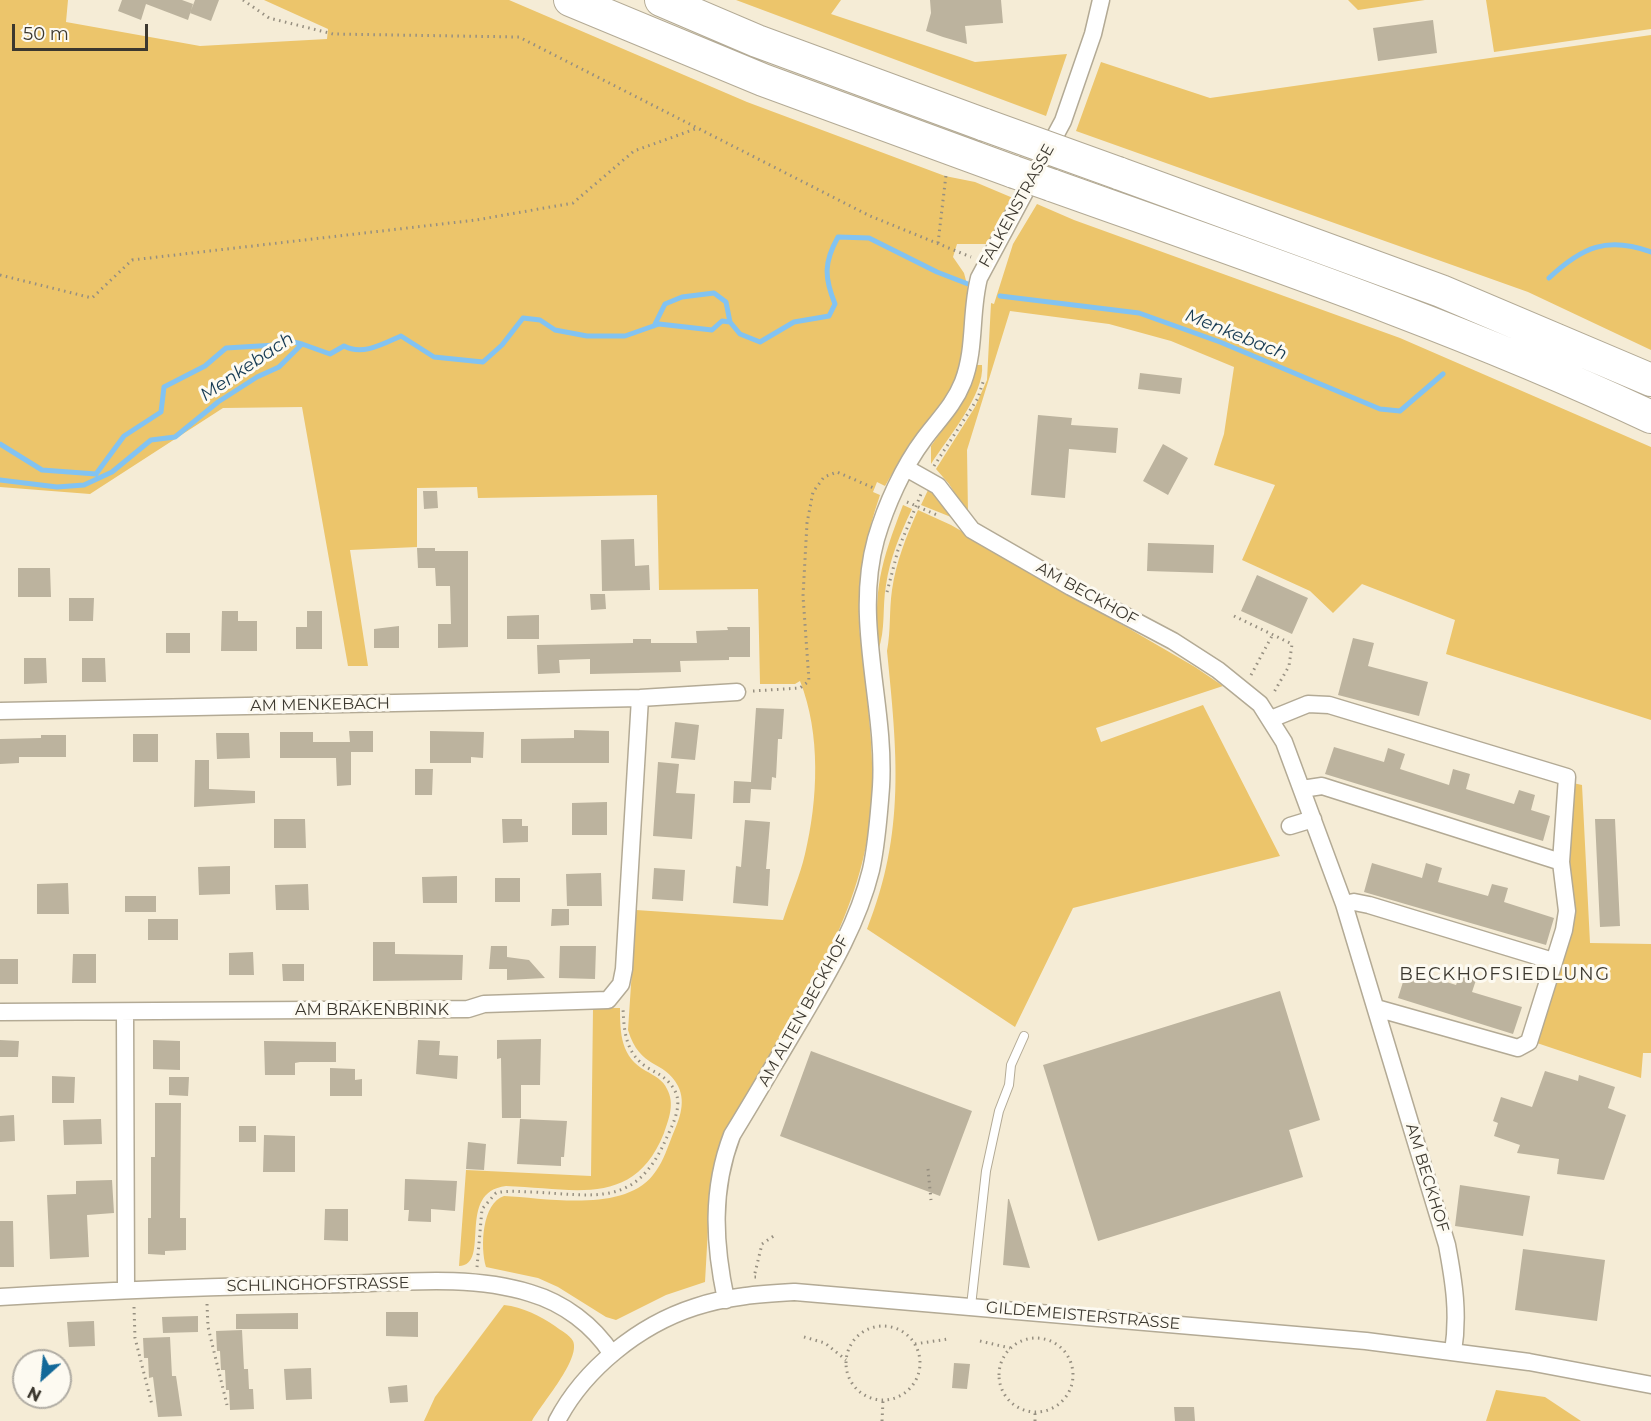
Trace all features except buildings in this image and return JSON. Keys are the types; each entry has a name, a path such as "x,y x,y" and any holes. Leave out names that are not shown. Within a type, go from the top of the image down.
{"highway":[{"path":"570,0 763,80 1410,316 1590,388 1651,417"},
{"path":"661,0 757,41 1441,291 1651,380"}],"street":[{"name":"FALKENSTRASSE","path":"946,413 970,362 974,296 985,263 1064,121 1084,64 1101,0"},
{"name":"AM ALTEN BECKHOF","path":"726,1300 717,1252 715,1221 719,1179 724,1157 732,1135 840,952 870,870 881,785 878,718 868,632 868,595 876,540 906,468 924,439 946,413"},
{"name":"AM BECKHOF","path":"906,468 938,486 972,530 1071,587 1173,641 1243,690 1260,704 1271,718 1284,742 1344,904 1447,1245 1457,1298 1458,1319 1454,1352"},
{"name":"AM MENKEBACH","path":"0,711 640,698 737,692"},
{"path":"615,994 621,984 624,969 640,698"},
{"path":"1271,718 1308,704 1329,705 1567,777 1561,862 1567,911 1564,930 1529,1041 1518,1048 1377,1008"},
{"path":"1302,789 1322,786 1561,862"},
{"path":"1290,826 1313,819"},
{"path":"1344,904 1354,902 1369,904 1553,961"},
{"name":"AM BRAKENBRINK","path":"0,1012 468,1009 484,1004 596,1002 608,1000 615,994"},
{"path":"125,1012 130,1289"},
{"name":"SCHLINGHOFSTRASSE","path":"0,1297 130,1289 476,1284 528,1292 561,1305 602,1340 612,1354"},
{"name":"GILDEMEISTERSTRASSE","path":"557,1421 580,1386 612,1354 669,1317 698,1306 768,1294 835,1294 1271,1332 1530,1362 1651,1385"}],"lane":[{"path":"971,1306 986,1171 999,1111 1009,1085 1011,1065 1024,1036"}],"path":[{"path":"243,0 269,18 333,34 519,37 870,216 985,263"},
{"path":"0,275 92,298 132,260 476,220 573,203 634,151 699,128"},
{"path":"938,243 946,175"},
{"path":"737,692 800,688 809,681 803,558 813,492 824,477 837,472 917,506 898,550 886,597"},
{"path":"1234,616 1293,644 1289,666 1272,695 1260,704"},
{"path":"1243,690 1273,634"},
{"path":"476,1284 482,1209 496,1193 505,1191 611,1193 638,1182 649,1173 659,1155 676,1116 676,1094 665,1076 639,1061 631,1051 626,1042 623,1005 615,994"},
{"path":"928,1169 931,1200"},
{"path":"768,1294 766,1276 754,1277 762,1244 775,1235"},
{"path":"207,1287 208,1327 227,1404"},
{"path":"130,1289 135,1338 152,1405"},
{"path":"885,1326 899,1330 914,1344 921,1365 917,1379 909,1390 897,1398 883,1401 868,1397 855,1388 848,1375 846,1360 850,1346 859,1335 871,1328 885,1326"},
{"path":"804,1337 825,1343 846,1360"},
{"path":"1036,1338 1051,1341 1063,1349 1071,1362 1073,1376 1070,1390 1062,1402 1050,1410 1035,1413 1021,1410 1009,1401 1001,1389 998,1375 1001,1360 1010,1348 1022,1341 1036,1338"},
{"path":"914,1344 948,1339"},
{"path":"980,1341 1010,1348"},
{"path":"882,1421 883,1401"},
{"path":"1035,1413 1035,1421"}],"shaded area":[{"path":"0,0 68,0 66,22 200,46 327,39 328,29 264,0 509,0 747,102 945,176 975,182 1013,198 988,244 957,244 953,257 964,273 969,292 962,360 949,393 908,446 885,486 877,482 873,492 880,495 871,523 860,581 859,618 871,747 872,788 869,829 860,870 831,948 726,1132 715,1161 710,1193 705,1282 666,1295 616,1320 606,1317 558,1287 538,1278 486,1267 483,1238 491,1207 504,1196 583,1200 623,1195 640,1187 653,1175 664,1158 679,1120 682,1099 672,1077 639,1052 628,1030 636,910 783,920 805,854 813,812 814,745 807,701 800,681 795,684 760,684 758,589 659,590 657,495 478,498 477,487 417,488 417,547 350,550 368,666 348,666 302,407 223,408 90,494 0,487"},
{"path":"736,0 841,0 831,14 975,62 1067,54 1046,116"},
{"path":"1348,0 1425,0 1358,10"},
{"path":"1486,0 1651,0 1651,29 1494,52"},
{"path":"1651,35 1651,350 1528,292 1076,131 1101,62 1210,98"},
{"path":"1037,204 1074,220 1400,338 1651,447 1651,720 1446,654 1455,620 1362,584 1333,613 1310,591 1242,560 1275,485 1214,465 1224,434 1234,367 1171,341 1109,324 1010,311 967,450 968,514 949,484 936,469 975,407 987,380 991,303 994,304 1013,244"},
{"path":"976,365 982,365 978,389 964,416 931,464 931,446 962,402"},
{"path":"928,490 941,499 951,517 921,505"},
{"path":"903,505 912,509 890,565 878,651 877,610 880,576"},
{"path":"918,510 951,525 1195,667 1223,686 1096,728 1101,742 1203,705 1280,856 1073,908 1015,1027 867,929 888,859 893,825 894,723 887,651 892,590 902,550"},
{"path":"1573,783 1582,785 1590,943 1651,944 1651,1053 1643,1053 1641,1078 1534,1042 1567,879"},
{"path":"593,1008 620,1008 622,1036 631,1059 658,1078 665,1086 671,1106 664,1133 651,1157 636,1174 618,1184 599,1189 578,1190 506,1186 491,1191 482,1201 477,1214 473,1254 468,1263 459,1266 466,1170 591,1176"},
{"path":"504,1305 537,1315 565,1333 573,1341 574,1349 566,1369 532,1421 424,1421 435,1397"},
{"path":"1496,1390 1545,1397 1581,1421 1486,1421"}],"waterway":[{"name":"Menkebach","path":"0,480 57,487 84,485 112,472 151,440 175,437 218,402 257,377 279,367 302,344 330,354 344,346 358,350 372,348 401,336 434,357 483,362 502,345 523,318 540,320 555,330 587,336 625,336 659,324 712,330 722,321 730,322 740,334 760,342 794,322 829,316 835,304 827,278 827,270 830,254 838,237 869,238 937,272 968,284"},
{"name":"Menkebach","path":"1549,278 1573,259 1596,247 1621,245 1651,252"},
{"path":"654,326 665,304 682,297 714,293 726,302 730,322"},
{"name":"Menkebach","path":"1000,296 1139,313 1220,342 1380,409 1400,411 1443,374"},
{"path":"0,444 42,470 96,474 124,436 161,412 164,387 205,366 226,348 276,345 289,341 302,344"}],"district":[{"name":"BECKHOFSIEDLUNG","path":"1505,975"}]}
